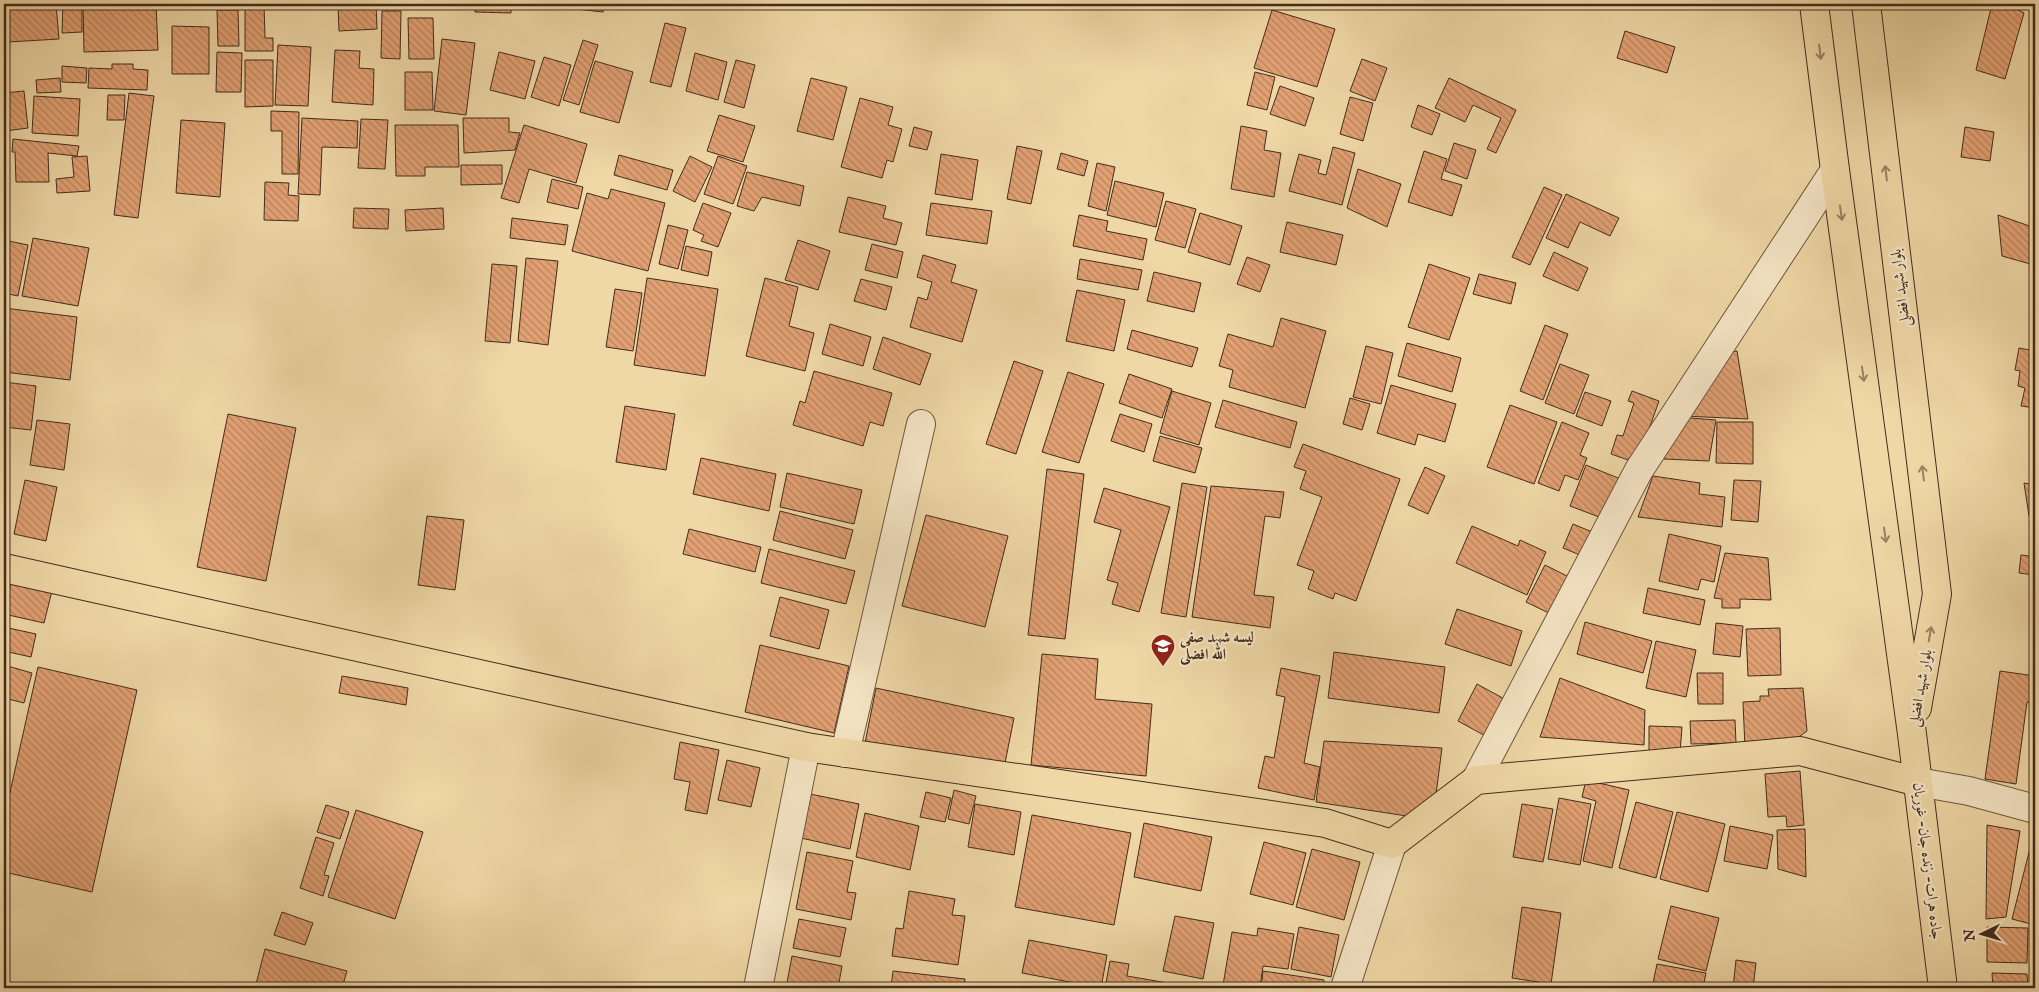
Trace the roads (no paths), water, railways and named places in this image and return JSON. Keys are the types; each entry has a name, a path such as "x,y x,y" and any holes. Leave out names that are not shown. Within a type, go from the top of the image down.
{"main road":[{"name":"بلوار شهید افضلی","path":"1814,4 1912,734"},
{"name":"بلوار شهید افضلی","path":"1866,4 1937,594 1912,734"},
{"path":"4,568 806,747 1325,823 1392,844 1476,780 1800,751 1918,782"},
{"name":"جاده هرات- زنده جان- غوریان","path":"1912,734 1943,988"}],"street":[{"path":"1476,780 1639,470 1835,170"},
{"path":"845,754 921,424"},
{"path":"758,988 806,747"},
{"path":"1918,782 1969,791 2035,809"},
{"path":"1345,988 1392,844"}],"place":[{"name":"لیسه شهید صفی الله افضلی","path":"1163,667"}]}
